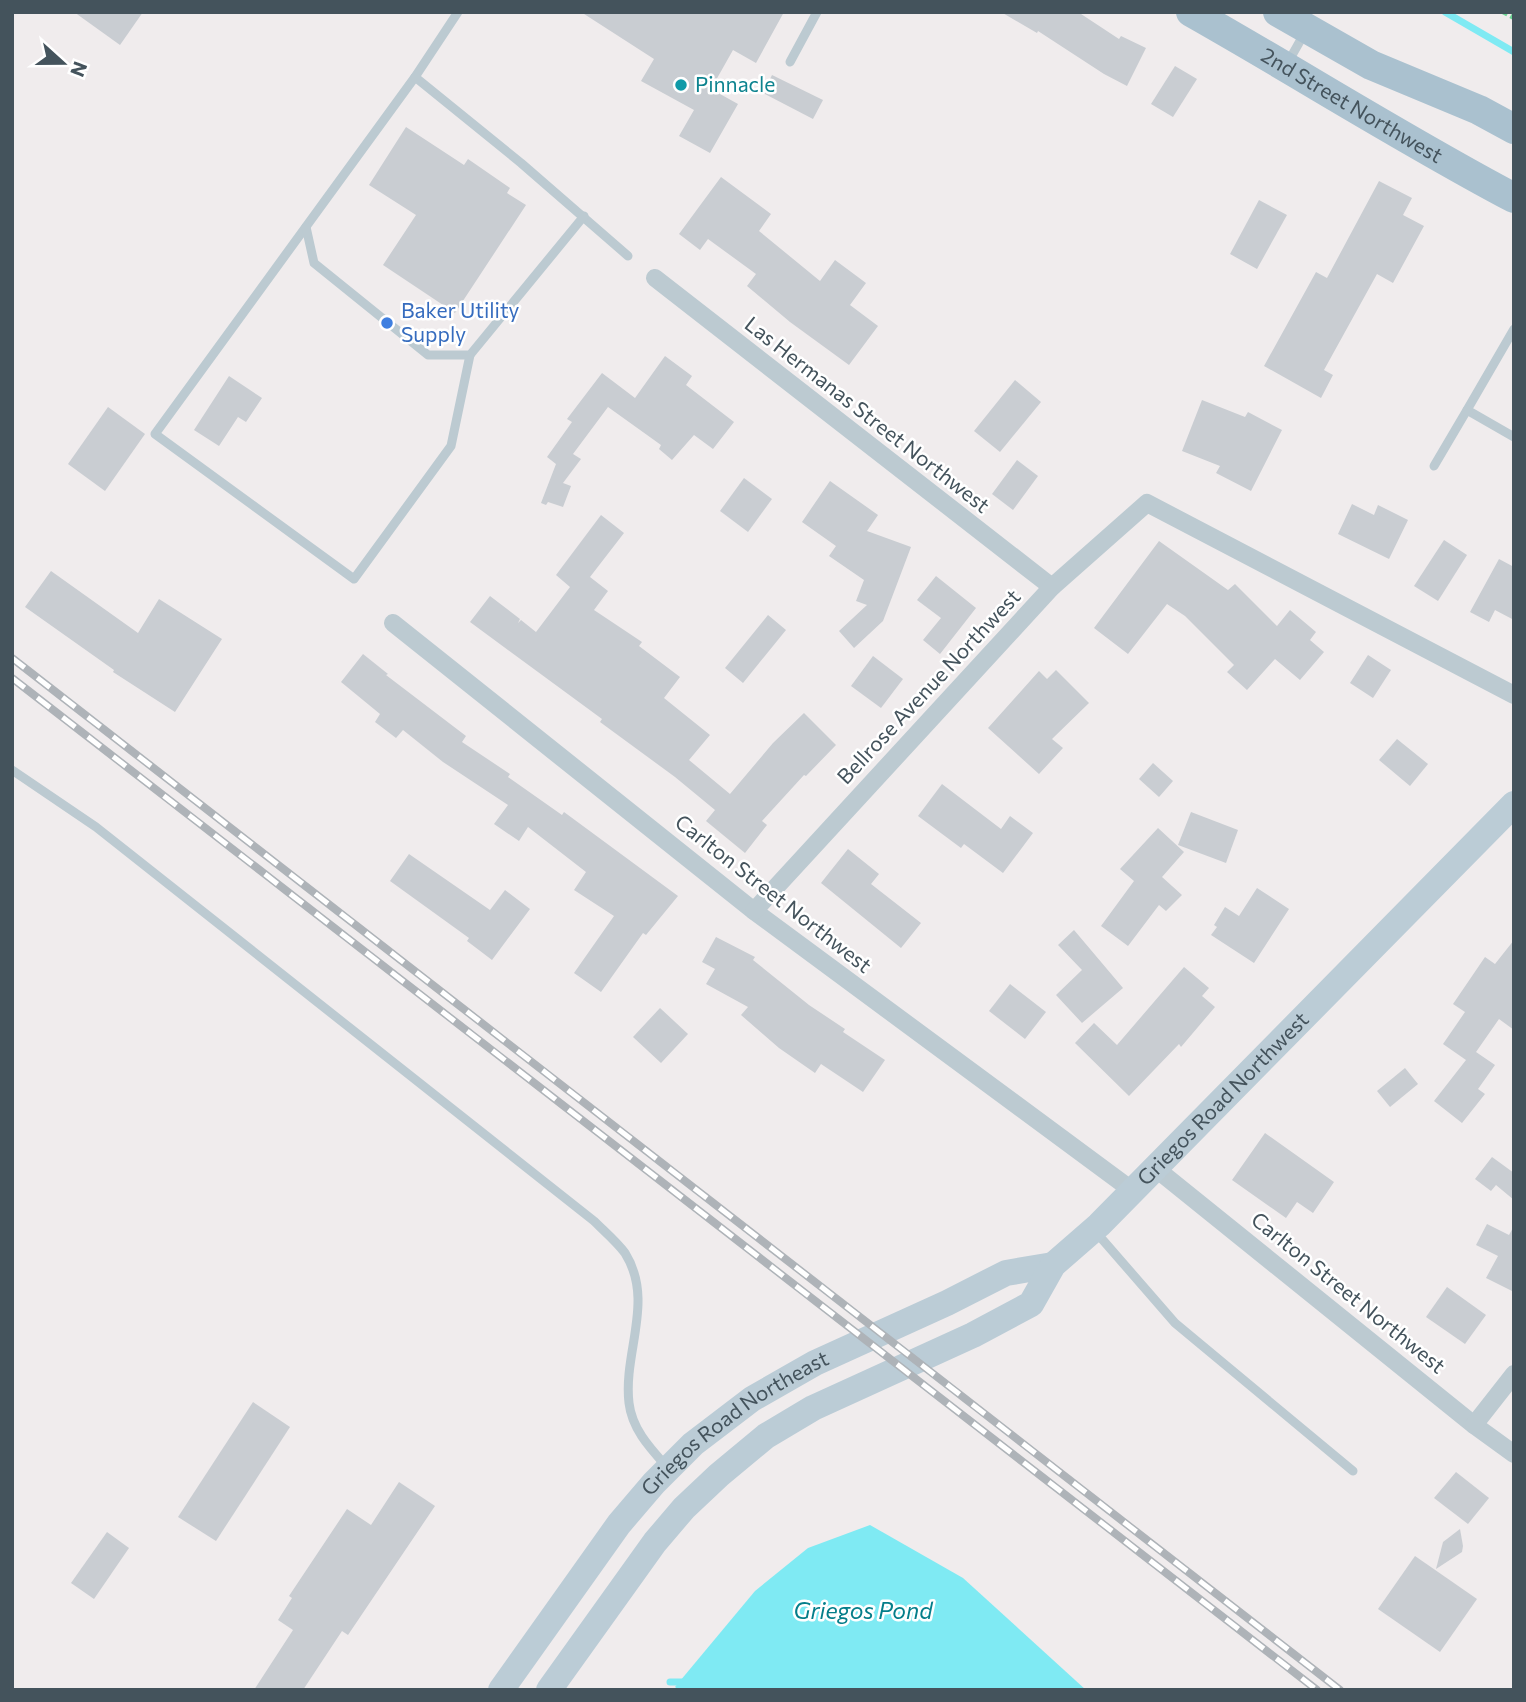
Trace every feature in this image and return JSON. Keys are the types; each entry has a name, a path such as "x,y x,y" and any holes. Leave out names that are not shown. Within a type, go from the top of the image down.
{"main road":[{"name":"2nd Street Northwest","path":"1191,12 1286,66 1350,107 1514,198"},
{"name":"2nd Street Northwest","path":"1278,12 1371,65 1479,110 1514,129"},
{"name":"Griegos Road Northwest","path":"915,1361 973,1335 1031,1304 1053,1265 1133,1191 1514,804"},
{"name":"Griegos Road Northeast","path":"501,1690 619,1524 693,1444 752,1398 815,1363 1006,1273 1053,1265"},
{"name":"Griegos Road Northeast","path":"550,1690 655,1542 684,1508 719,1475 766,1436 813,1408 915,1361"}],"street":[{"name":"Las Hermanas Street Northwest","path":"655,278 1052,587"},
{"name":"Bellrose Avenue Northwest","path":"754,911 1052,587 1147,502 1514,695"},
{"name":"Carlton Street Northwest","path":"393,623 754,911 1133,1191"},
{"name":"Carlton Street Northwest","path":"1154,1167 1514,1454"},
{"path":"1475,1425 1514,1374"}],"lane":[{"path":"458,12 415,77 155,434 354,579 451,446 470,355 584,216"},
{"path":"790,62 817,12"},
{"path":"1286,66 1307,29"},
{"path":"415,77 584,216 628,256"},
{"path":"306,228 314,263 428,355 470,355"},
{"path":"1434,466 1514,329"},
{"path":"1467,410 1514,437"},
{"path":"12,770 96,827 594,1222 625,1253 636,1282 639,1317 630,1367 629,1404 640,1436 668,1469"},
{"path":"1094,1229 1175,1323 1353,1471"}],"path":[{"path":"1503,12 1514,18"}],"water":[{"name":"Griegos Pond","path":"870,1525 963,1578 1086,1690 679,1690 675,1687 755,1591 808,1548"}],"building":[{"path":"74,12 143,12 120,45"},
{"name":"Pinnacle","path":"581,12 784,12 756,63 733,50 711,89 738,104 710,153 679,136 694,110 641,81 654,59"},
{"path":"1001,12 1078,12 1119,39 1121,36 1146,48 1127,86 1038,31 1037,33"},
{"path":"1175,66 1197,79 1173,117 1151,104"},
{"path":"772,75 823,100 813,119 763,93"},
{"path":"406,127 464,165 468,159 510,188 507,193 526,205 455,313 383,265 416,215 369,185"},
{"path":"721,177 771,214 759,231 820,281 835,260 866,283 850,305 878,326 849,365 790,322 747,286 756,274 708,239 700,250 679,234"},
{"path":"1379,181 1412,198 1403,215 1424,226 1393,283 1377,274 1324,370 1333,375 1321,398 1264,366 1316,272 1327,278"},
{"path":"1259,200 1287,215 1257,269 1230,254"},
{"path":"665,356 692,376 686,385 734,422 713,449 694,435 672,460 659,449 661,445 608,407 573,454 581,459 563,483 571,486 563,507 548,502 546,505 541,503 556,464 547,457 572,422 567,419 602,373 635,398"},
{"path":"229,376 262,398 246,422 238,417 219,446 194,430"},
{"path":"1015,380 1041,402 1000,452 974,431"},
{"path":"1202,400 1245,417 1248,412 1282,430 1251,491 1216,473 1220,466 1182,451"},
{"path":"108,407 145,434 105,491 68,464"},
{"path":"1017,460 1038,476 1013,510 992,494"},
{"path":"744,478 772,499 748,532 720,511"},
{"path":"830,481 878,515 867,531 911,547 883,621 854,648 839,631 867,605 856,601 864,580 829,556 836,546 802,522"},
{"path":"1352,504 1374,515 1378,505 1408,520 1389,559 1338,534"},
{"path":"601,515 624,533 590,577 608,591 594,610 642,642 639,646 680,677 664,698 710,735 689,760 730,794 773,743 804,713 836,745 762,821 767,825 745,853 706,821 715,810 600,722 602,719 470,622 490,596 520,619 518,623 521,620 536,632 570,587 556,575"},
{"path":"1444,540 1467,555 1438,601 1414,586"},
{"path":"1159,541 1228,590 1235,584 1277,626 1290,610 1316,632 1310,640 1324,652 1300,680 1275,659 1247,690 1227,672 1234,665 1185,616 1167,604 1128,654 1094,628"},
{"path":"1499,559 1514,567 1514,620 1495,610 1489,622 1470,612"},
{"path":"51,571 138,633 159,599 222,639 175,712 113,672 114,670 25,607"},
{"path":"936,576 976,608 940,654 923,640 941,618 917,600"},
{"path":"768,615 786,630 743,683 725,668"},
{"path":"363,654 388,674 386,675 466,736 462,742 510,774 508,777 562,815 564,812 678,896 646,935 643,933 601,992 574,973 614,916 574,890 586,872 528,827 519,841 494,824 508,805 443,762 403,730 396,738 375,722 380,714 341,682"},
{"path":"1368,655 1391,670 1373,698 1350,683"},
{"path":"873,656 903,679 881,708 851,686"},
{"path":"1056,670 1089,703 1052,739 1063,748 1039,774 988,728 1039,671 1047,679"},
{"path":"1397,739 1428,764 1410,786 1379,760"},
{"path":"1153,763 1173,781 1159,797 1139,779"},
{"path":"942,784 1001,829 1010,816 1033,833 1003,873 964,844 961,848 918,816"},
{"path":"1191,812 1238,830 1226,863 1178,845"},
{"path":"1158,828 1184,852 1162,877 1182,895 1166,911 1159,905 1128,946 1101,926 1134,881 1120,869"},
{"path":"848,849 879,874 871,884 921,923 901,948 821,883"},
{"path":"409,854 490,910 505,890 530,909 492,960 467,941 469,938 390,881"},
{"path":"1257,888 1289,909 1254,963 1211,935 1225,907 1239,916"},
{"path":"1074,930 1123,988 1082,1023 1056,995 1082,970 1058,945"},
{"path":"716,937 755,957 753,960 809,1005 845,1029 843,1032 885,1060 863,1092 821,1064 815,1073 779,1048 741,1015 748,1007 706,984 715,969 702,962"},
{"path":"1514,940 1514,1030 1499,1019 1476,1052 1495,1065 1478,1089 1485,1094 1462,1123 1434,1101 1466,1060 1443,1044 1465,1012 1453,1004 1485,957 1495,964"},
{"path":"1184,967 1209,988 1202,996 1215,1007 1181,1047 1179,1044 1129,1096 1075,1043 1094,1023 1117,1045"},
{"path":"1010,984 1046,1012 1025,1039 989,1011"},
{"path":"660,1008 688,1034 661,1063 633,1037"},
{"path":"1405,1068 1418,1084 1390,1107 1377,1091"},
{"path":"1265,1133 1334,1182 1313,1213 1297,1202 1286,1218 1232,1180"},
{"path":"1492,1157 1514,1173 1514,1200 1496,1185 1491,1191 1475,1179"},
{"path":"1487,1224 1509,1235 1514,1226 1514,1292 1486,1278 1498,1256 1476,1245"},
{"path":"1447,1287 1486,1315 1465,1344 1426,1317"},
{"path":"253,1402 290,1427 216,1541 178,1517"},
{"path":"1456,1472 1489,1498 1468,1524 1434,1498"},
{"path":"399,1482 435,1506 348,1635 342,1631 303,1690 254,1690 293,1630 278,1620 292,1598 289,1596 347,1509 371,1525"},
{"path":"1460,1529 1462,1552 1436,1569 1443,1542"},
{"path":"107,1532 129,1548 94,1599 71,1583"},
{"path":"1415,1556 1477,1599 1440,1652 1378,1609"}],"waterway":[{"path":"1445,12 1514,52"},
{"path":"670,1682 687,1682"}],"railway":[{"path":"12,658 1340,1690"},
{"path":"12,678 1317,1690"}],"place":[{"name":"Pinnacle","path":"681,85"},
{"name":"Baker Utility Supply","path":"387,323"}]}
